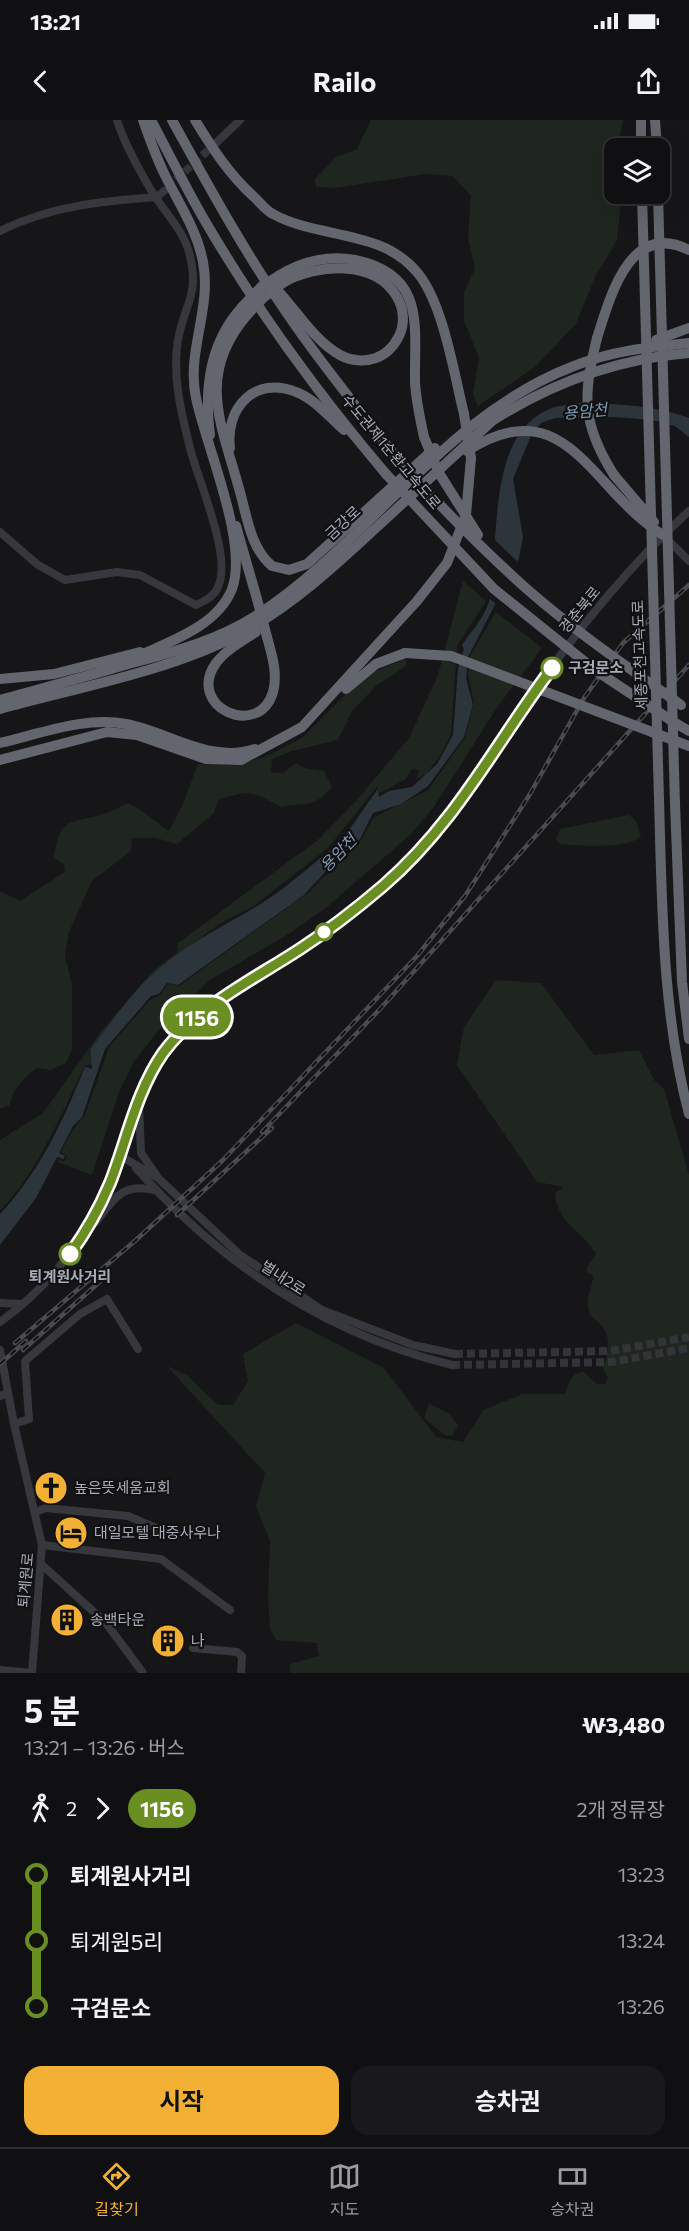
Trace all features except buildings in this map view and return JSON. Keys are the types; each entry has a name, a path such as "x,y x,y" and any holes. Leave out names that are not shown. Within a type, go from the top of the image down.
{"highway":[{"path":"80,679 155,648 205,622 225,601 232,587 236,563 222,490 201,424 193,376 205,304 203,262 196,238 162,170 143,120"},
{"name":"수도권제1순환고속도로","path":"151,120 204,220 236,270 291,352 386,474 494,589 595,669 689,731"},
{"name":"수도권제1순환고속도로","path":"172,120 258,267 322,363 399,461 431,496 548,606 685,708"},
{"path":"195,120 232,176 272,214 304,227 345,235 378,245 400,255 417,272 435,305 464,414 471,458 466,515 447,563 417,602 302,727"},
{"path":"641,120 641,138"},
{"path":"655,120 656,138"},
{"name":"세종포천고속도로","path":"642,204 663,926 669,1005 689,1114"},
{"name":"세종포천고속도로","path":"658,204 675,804 682,982 689,1039"},
{"path":"663,535 614,475 598,451 586,399 587,378 611,293 620,274 632,259 649,247 661,243 689,250"},
{"path":"213,459 207,400 213,361 229,321 263,298 282,279 308,262 337,258 363,261 398,281 408,296 415,318 416,397 424,437 439,473 488,551"},
{"path":"258,267 313,332 340,355 355,360 370,360 389,351 399,338 403,320 400,301 387,284 375,277 353,269 326,269 282,279"},
{"path":"245,311 233,331 220,366 217,382 217,413 248,522 261,554 272,566 289,570 300,567 316,557 427,455 441,443 463,431"},
{"path":"623,350 689,328"},
{"name":"금강로","path":"0,700 197,644 253,617 316,569 463,431 501,404 539,381 573,366 623,350 689,343"},
{"name":"금강로","path":"0,709 163,664 221,643 280,610 351,552 492,421 558,385 607,366 689,354"},
{"path":"232,464 229,429 234,413 253,393 271,387 289,389 309,398 366,451"},
{"path":"444,466 483,441 507,432 537,430 563,442 639,519 663,535"},
{"path":"222,490 238,530 257,599 267,637 275,675 273,694 269,701 249,715 235,715 223,711 213,700 210,690 210,676 217,662 229,650 306,597 351,552"},
{"path":"0,679 54,674 155,648"},
{"path":"0,760 107,732 137,735 206,759 224,760 249,757 302,727 376,664 405,653 451,656 689,746"},
{"path":"0,742 101,722 127,724 204,750 250,751 278,742"}],"street":[{"path":"0,532 38,565 65,580 117,572 140,575 196,605 209,598 218,589 222,571 219,546 190,449 179,398 176,367 179,335 192,298 190,253 169,213 157,197 117,120"},
{"path":"216,143 240,120"},
{"path":"0,231 20,221 70,207 93,202 157,197 164,191"},
{"name":"경춘북로","path":"0,1322 67,1259 84,1236 111,1181 118,1155 139,1102 163,1054 198,1016 224,995 338,922 426,846 464,798 520,711 563,654 663,535 689,511"},
{"path":"663,535 689,561"},
{"path":"139,1102 141,1153 158,1178"},
{"name":"별내2로","path":"118,1155 158,1178 239,1254 322,1310 413,1345 455,1354"},
{"name":"별내2로","path":"131,1162 195,1230 231,1260 282,1296 358,1335 409,1354 452,1365"},
{"path":"84,1236 121,1192 142,1187 156,1190"},
{"path":"14,1424 30,1419 25,1361 80,1314 107,1299 138,1349"},
{"path":"0,1303 21,1304"},
{"name":"퇴계원로","path":"0,1350 14,1424 42,1545 33,1673"},
{"path":"0,1396 8,1393"},
{"path":"34,1512 46,1508 128,1516 161,1530"},
{"path":"42,1545 161,1559 230,1611"},
{"path":"41,1564 106,1623 143,1673"},
{"path":"193,1648 237,1652 242,1656 241,1673"},
{"path":"0,1670 33,1673"}],"shaded area":[{"path":"371,120 623,120 620,138 604,138 604,204 621,204 617,240 595,277 576,324 535,367 478,406 473,395 479,357 464,321 464,292 475,269 468,238 471,196 453,176 426,174 334,188 316,187 315,179 336,157 357,149"},
{"path":"463,581 486,601 457,646 451,735 439,757 426,774 416,779 419,770 412,769 406,779 380,793 377,787 328,848 254,906 221,923 154,972 89,1051 92,1064 85,1066 37,1160 14,1195 0,1211 0,1140 43,1113 103,1029 153,971 177,953 178,943 319,839 356,801 409,738 438,675"},
{"path":"496,612 542,648 498,706 433,808 410,835 328,906 290,933 210,980 157,1032 135,1060 119,1092 92,1175 58,1162 58,1159 64,1162 67,1156 61,1152 73,1129 85,1115 109,1047 150,1000 160,995 168,984 179,986 309,892 360,842 373,818 428,790 465,738 474,703 468,674 470,656"},
{"path":"405,659 407,665 376,686 352,711 338,740 292,751 272,759 271,772 283,773 296,763 307,769 324,771 332,787 320,799 281,807 257,795 244,793 218,800 214,813 177,844 156,838 132,838 131,851 92,881 69,932 65,956 72,984 72,1050 66,1063 51,1070 37,1068 32,1072 16,1089 10,1105 0,1109 0,891 20,901 65,872 64,864 54,858 59,835 67,824 101,815 128,803 169,831 182,806 198,764 237,765 267,756 302,738 364,676"},
{"path":"629,815 636,821 641,837 634,841 590,846 560,844 556,839 560,829"},
{"path":"496,980 541,983 594,1055 639,1050 654,1080 664,1089 689,1175 689,1673 290,1673 290,1664 319,1656 317,1643 276,1640 270,1629 268,1596 270,1541 256,1506 265,1473 167,1366 188,1376 218,1405 233,1405 248,1381 243,1354 296,1323 384,1368 436,1437 463,1442 484,1410 522,1394 565,1394 571,1379 579,1373 584,1372 597,1384 605,1384 608,1378 603,1370 608,1339 603,1327 591,1316 588,1307 593,1275 587,1273 587,1267 596,1254 561,1213 555,1193 564,1187 537,1182 457,1065 464,1027"},
{"path":"429,1403 449,1414 458,1425 453,1435 446,1436 424,1418"}],"water":[{"name":"용암천","path":"579,403 635,406 662,410 689,418 689,437 675,426 652,420 614,417 555,418 541,423 532,433 513,479 523,537 519,558 468,657 466,678 473,705 464,737 428,786 401,804 373,813 360,839 337,859 304,895 178,985 167,983 159,994 151,996 105,1049 82,1117 73,1126 59,1153 65,1156 64,1159 57,1157 36,1198 0,1245 0,1214 27,1181 49,1145 85,1067 92,1069 90,1050 136,992 156,970 178,953 264,902 312,865 343,838 378,789 379,797 389,791 412,787 437,764 453,735 458,668 464,649 462,645 482,617 490,599 498,503 508,456 518,436 532,419 552,408"}],"pier":[{"path":"494,539 520,564 499,606 486,596"}],"tunnel":[{"path":"167,188 216,143"},
{"path":"455,1354 610,1351 689,1337"},
{"path":"452,1365 612,1362 689,1348"}],"railway":[{"path":"15,1343 136,1240 223,1160 417,956 465,896 530,794 584,698 623,643 689,585"},
{"path":"262,1132 381,1008 689,665"},
{"path":"177,1215 272,1128"},
{"path":"23,1350 104,1278"},
{"path":"0,1364 26,1341"}],"bus line":[{"name":"1156","path":"70,1254 84,1236 98,1209 111,1181 118,1155 146,1083 163,1054 198,1016 224,995 298,950 338,922 384,885 426,846 464,798 520,711 552,668"}],"place":[{"name":"구검문소","path":"552,668"},
{"name":"퇴계원사거리","path":"70,1254"},
{"name":"높은뜻세움교회","path":"51,1488"},
{"name":"대일모텔 대중사우나","path":"71,1533"},
{"name":"송백타운","path":"67,1620"},
{"name":"나","path":"168,1641"}]}
